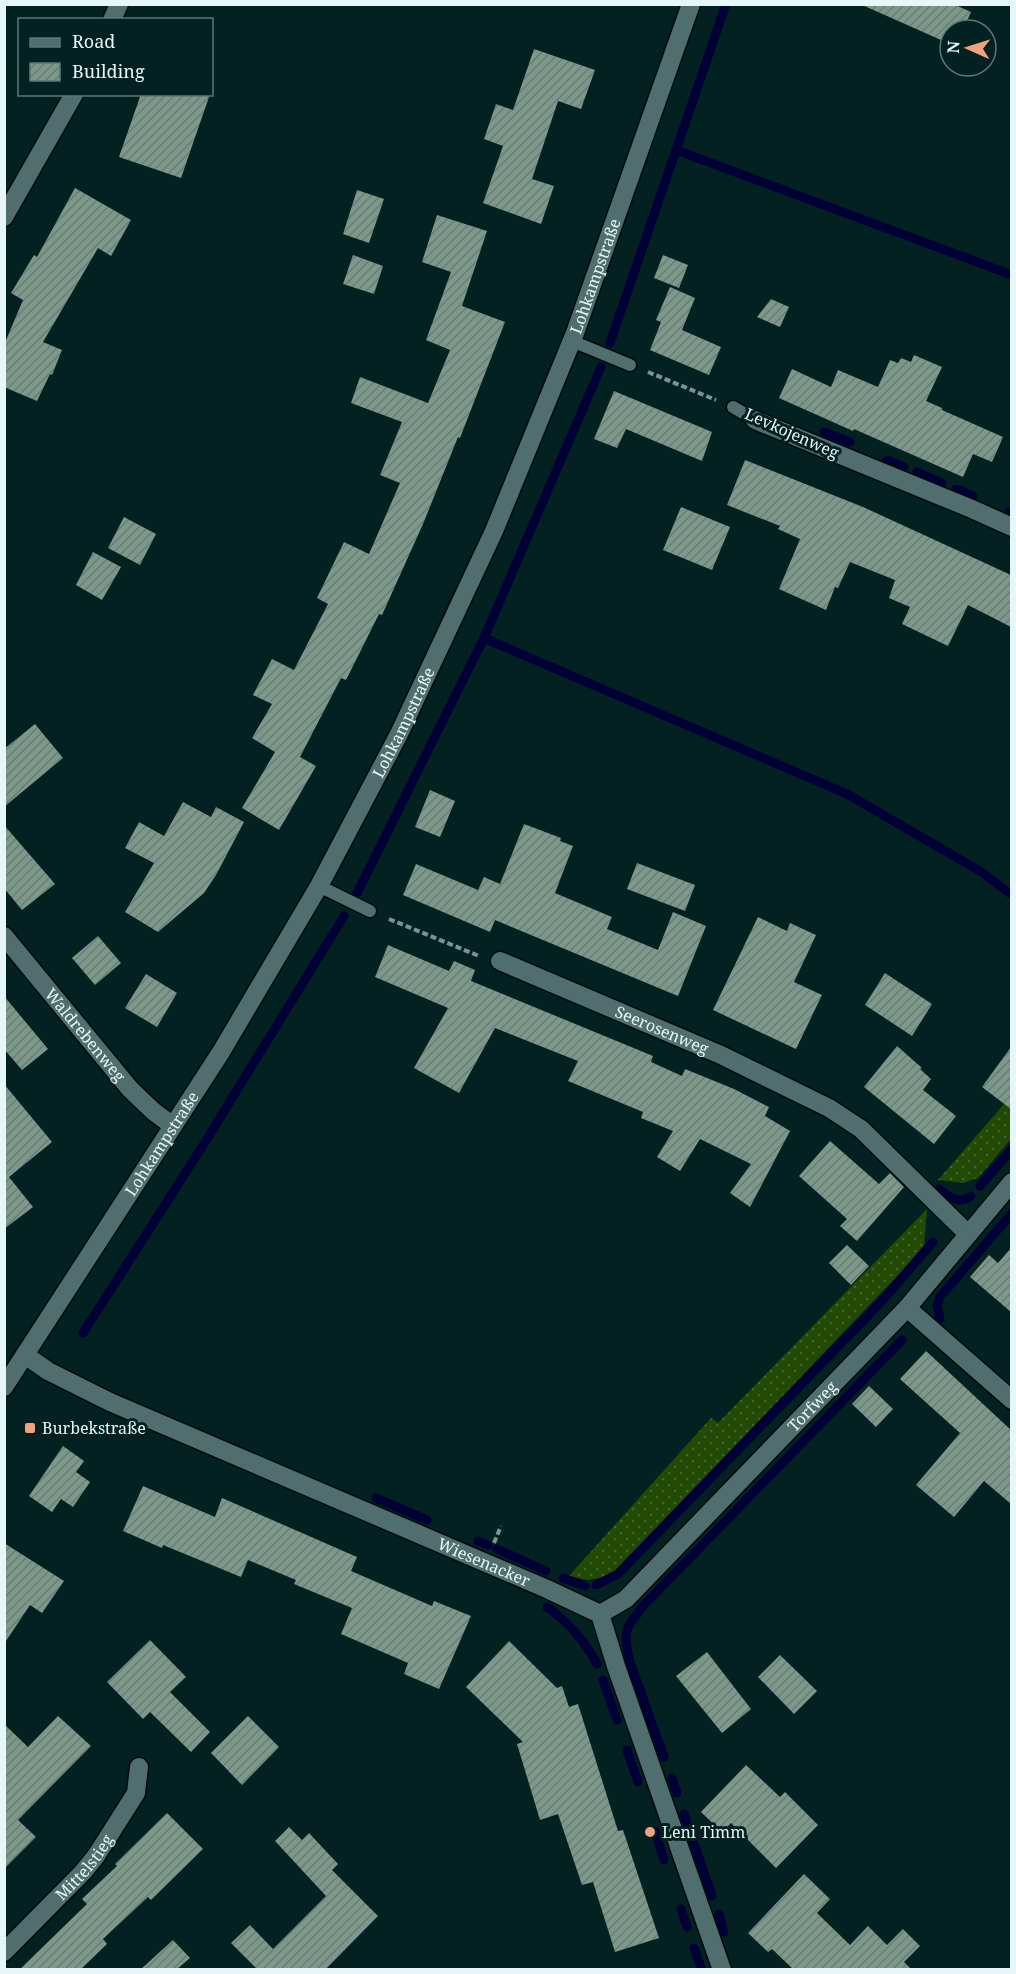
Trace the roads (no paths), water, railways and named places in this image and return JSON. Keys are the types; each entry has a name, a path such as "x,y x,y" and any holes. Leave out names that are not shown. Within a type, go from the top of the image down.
{"street":[{"path":"113,18 119,4"},
{"name":"Lohkampstraße","path":"4,1388 221,1052 319,886 399,734 485,551 572,341 691,4"},
{"path":"4,217 73,96"},
{"name":"Levkojenweg","path":"754,420 1011,526"},
{"name":"Waldrebenweg","path":"4,936 130,1089 173,1126"},
{"name":"Seerosenweg","path":"500,961 711,1050 830,1108 861,1129 967,1233"},
{"name":"Torfweg","path":"600,1614 626,1599 907,1308 1011,1182"},
{"path":"907,1308 1011,1400"},
{"name":"Wiesenacker","path":"26,1355 66,1381 110,1402 548,1589 600,1614"},
{"path":"600,1614 619,1676 722,1970"},
{"name":"Mittelstieg","path":"4,1952 96,1856 136,1793 139,1767"}],"lane":[{"path":"572,341 630,365"},
{"name":"Levkojenweg","path":"733,407 754,420"},
{"path":"319,886 370,911"}],"waterway":[{"path":"610,343 726,4"},
{"path":"676,150 1012,275"},
{"path":"357,893 484,638 601,367"},
{"path":"824,432 850,442"},
{"path":"887,460 904,467"},
{"path":"917,472 942,483"},
{"path":"956,489 973,496"},
{"path":"484,638 847,794 980,871 1012,895"},
{"path":"83,1333 202,1147 344,916"},
{"path":"980,1186 1012,1149"},
{"path":"939,1189 958,1200 971,1196"},
{"path":"940,1319 937,1305 940,1297 1012,1213"},
{"path":"596,1585 618,1574 882,1301 933,1242"},
{"path":"664,1757 629,1659 626,1635 629,1625 644,1605 902,1340"},
{"path":"376,1498 427,1520"},
{"path":"478,1541 488,1545"},
{"path":"497,1549 546,1571"},
{"path":"563,1578 585,1586"},
{"path":"547,1607 575,1632 597,1664"},
{"path":"603,1680 617,1720"},
{"path":"627,1750 638,1782"},
{"path":"672,1778 677,1793"},
{"path":"684,1814 712,1896"},
{"path":"655,1831 664,1860"},
{"path":"681,1909 687,1927"},
{"path":"719,1914 724,1932"},
{"path":"694,1948 702,1970"}],"place":[{"name":"Burbekstraße","path":"30,1428"},
{"name":"Leni Timm","path":"650,1832"}]}
